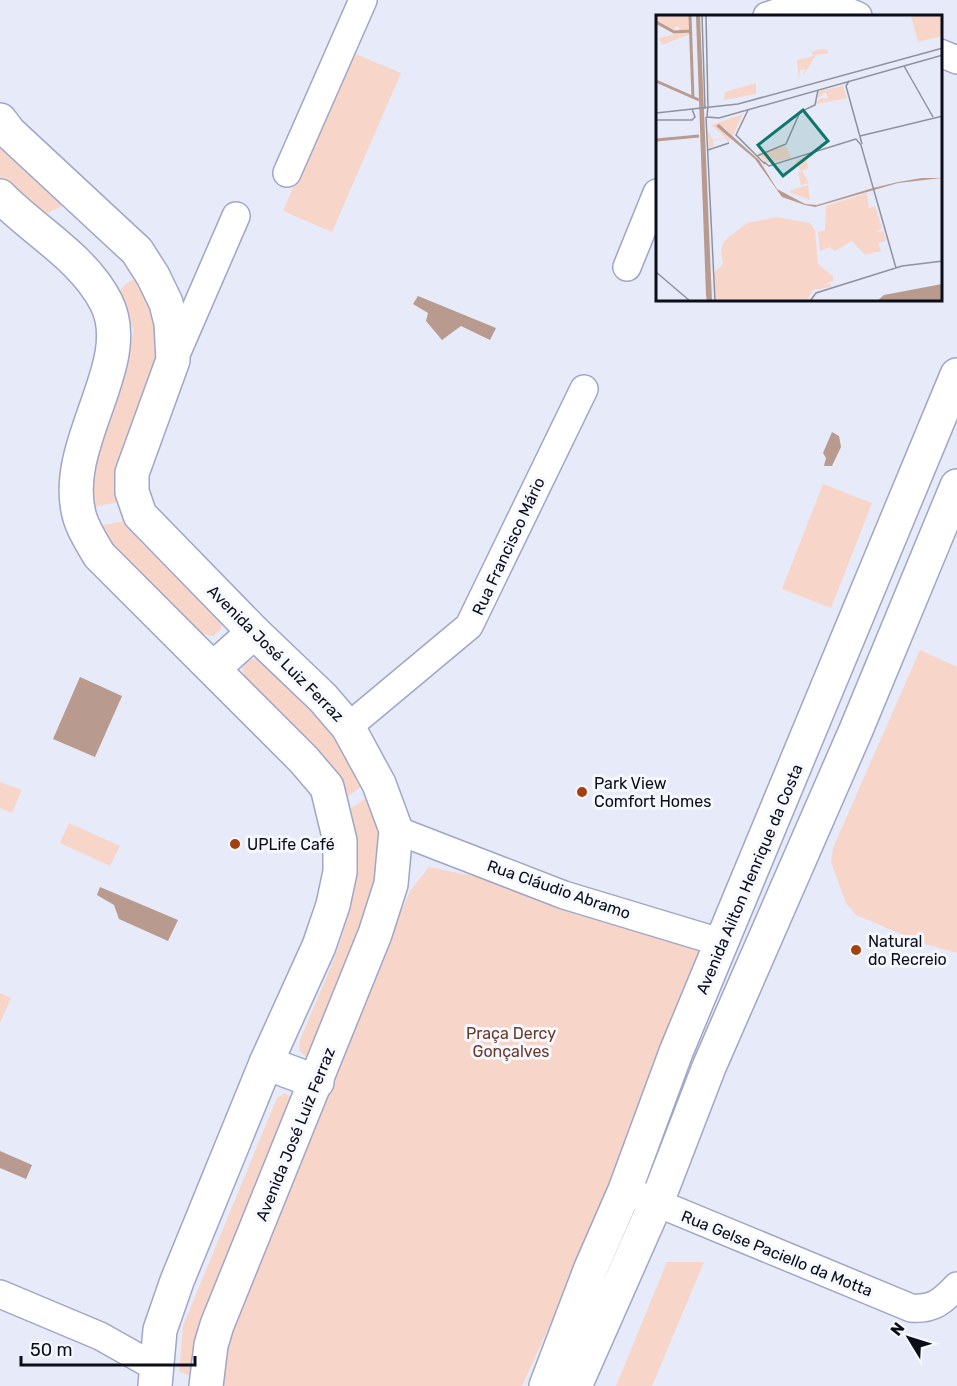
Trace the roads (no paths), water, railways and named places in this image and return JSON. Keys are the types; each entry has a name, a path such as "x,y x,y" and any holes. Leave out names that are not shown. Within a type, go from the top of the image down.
{"street":[{"path":"287,173 363,0"},
{"path":"770,15 816,0"},
{"path":"821,0 856,15"},
{"path":"942,54 957,60"},
{"name":"Avenida José Luiz Ferraz","path":"0,120 9,132 137,251 166,303 171,322 173,360 132,473 132,492 140,515 254,632 323,698 348,727 379,784 396,830 391,884 375,934 317,1082 217,1324 211,1345 206,1386"},
{"path":"627,267 656,195"},
{"path":"0,196 19,216 82,268 100,292 114,320 114,343 109,365 80,453 76,484 80,517 99,555 214,668 303,759 327,787 340,841 340,872 333,905 306,977 266,1063 177,1281 160,1330 156,1377"},
{"path":"82,268 96,270 105,266 111,257 110,245 100,215"},
{"path":"173,360 236,216"},
{"name":"Avenida Ailton Henrique da Costa","path":"575,1386 611,1263 625,1190 676,1052 817,717 957,375"},
{"name":"Rua Francisco Mário","path":"348,727 469,626 584,389"},
{"name":"Avenida Ailton Henrique da Costa","path":"546,1386 611,1263 656,1203 709,1067 855,730 957,486"},
{"path":"214,668 254,632"},
{"path":"817,717 855,730"},
{"name":"Rua Cláudio Abramo","path":"396,830 564,895 723,943"},
{"path":"266,1063 317,1082"},
{"name":"Rua Gelse Paciello da Motta","path":"625,1190 911,1308 927,1309 945,1299 957,1286"},
{"path":"0,1294 100,1336 156,1377"}],"place":[{"name":"Park View Comfort Homes","path":"582,792"},
{"name":"UPLife Café","path":"235,844"},
{"name":"Natural do Recreio","path":"856,950"}],"park label":[{"name":"Praça Dercy Gonçalves","path":"511,1042"}]}
